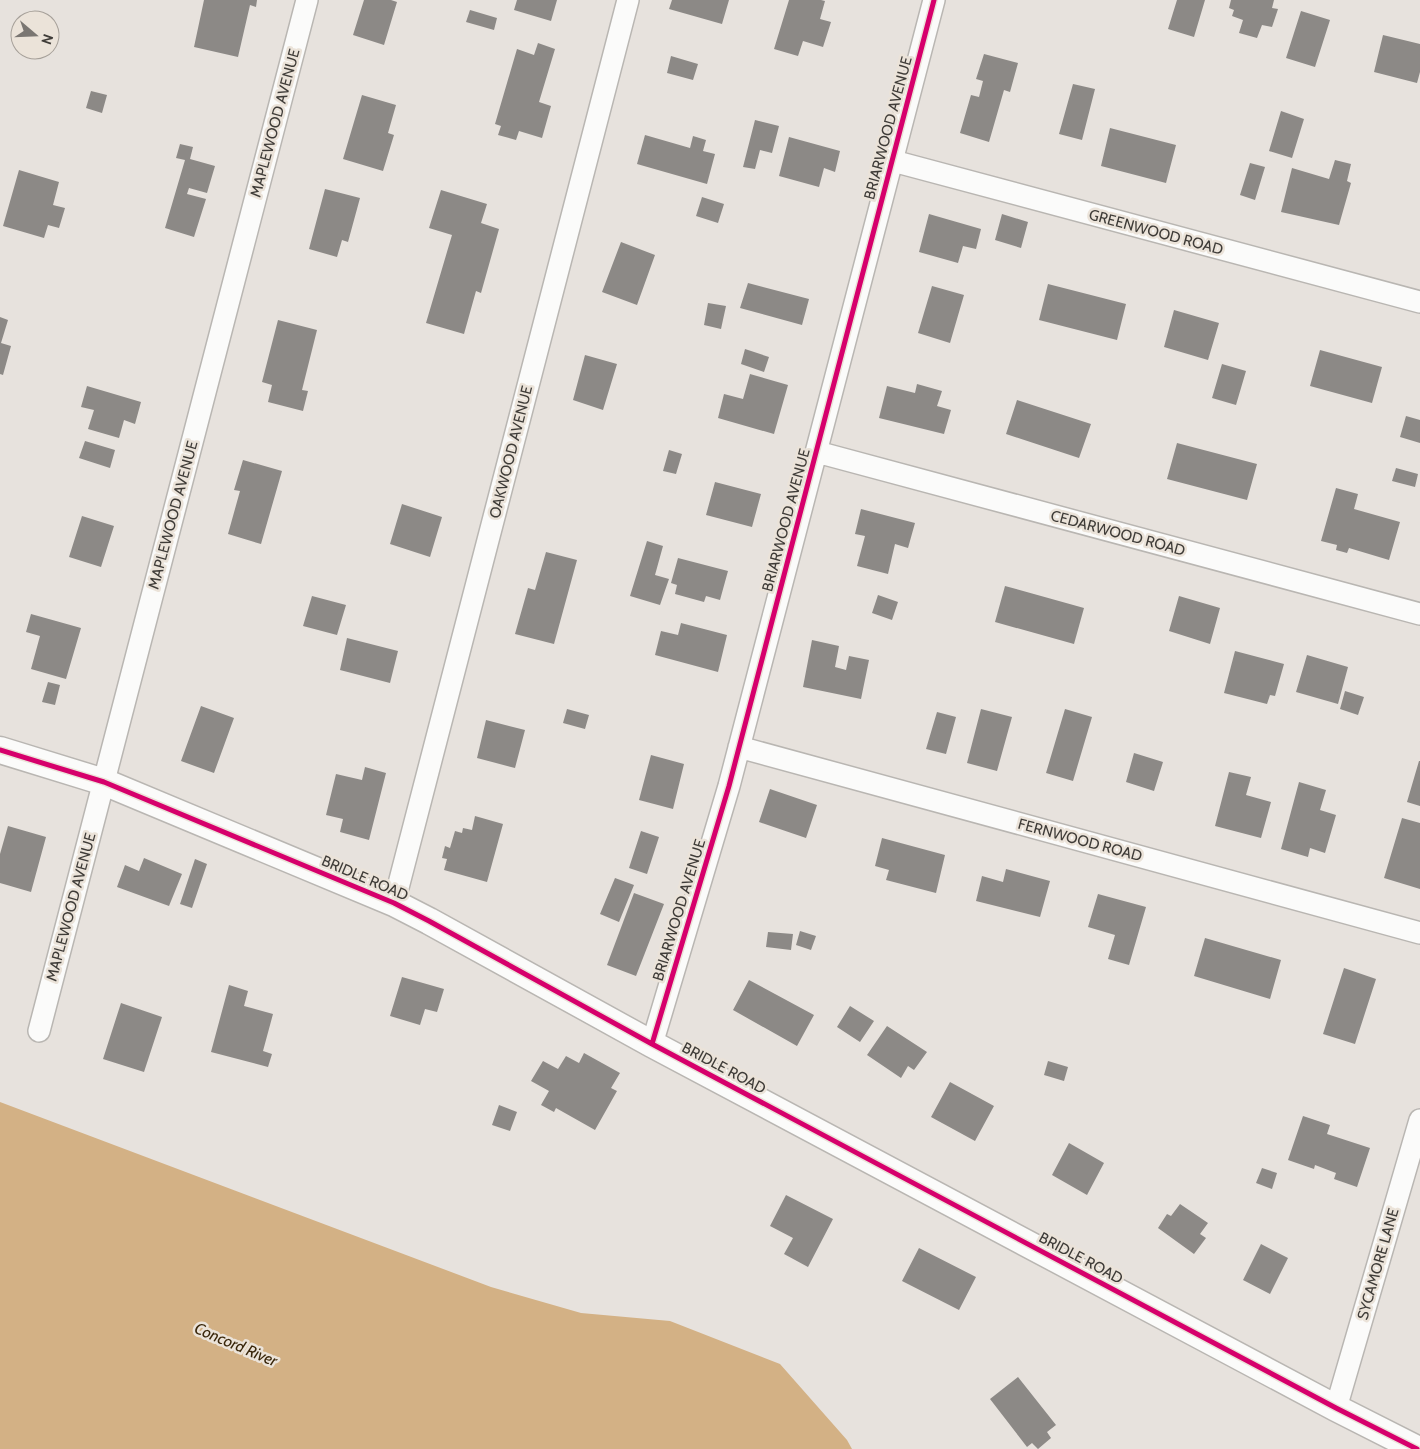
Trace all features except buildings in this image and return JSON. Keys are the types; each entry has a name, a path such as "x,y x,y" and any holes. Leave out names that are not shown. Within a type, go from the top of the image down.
{"street":[{"name":"MAPLEWOOD AVENUE","path":"39,1031 307,0"},
{"name":"OAKWOOD AVENUE","path":"394,903 628,0"},
{"name":"BRIARWOOD AVENUE","path":"652,1044 729,786 934,0"},
{"name":"GREENWOOD ROAD","path":"893,161 1420,302"},
{"name":"CEDARWOOD ROAD","path":"817,452 1420,614"},
{"name":"FERNWOOD ROAD","path":"739,748 1420,933"},
{"name":"BRIDLE ROAD","path":"0,750 104,782 394,903 652,1044 1336,1408 1418,1449"},
{"name":"SYCAMORE LANE","path":"1336,1408 1420,1120"}],"water":[{"name":"Concord River","path":"0,1102 491,1287 581,1313 670,1321 780,1364 847,1440 852,1449 0,1449"}],"cycle path":[{"path":"652,1044 729,786 934,0"},
{"path":"0,750 104,782 394,903 652,1044 1336,1408 1417,1449"}]}
